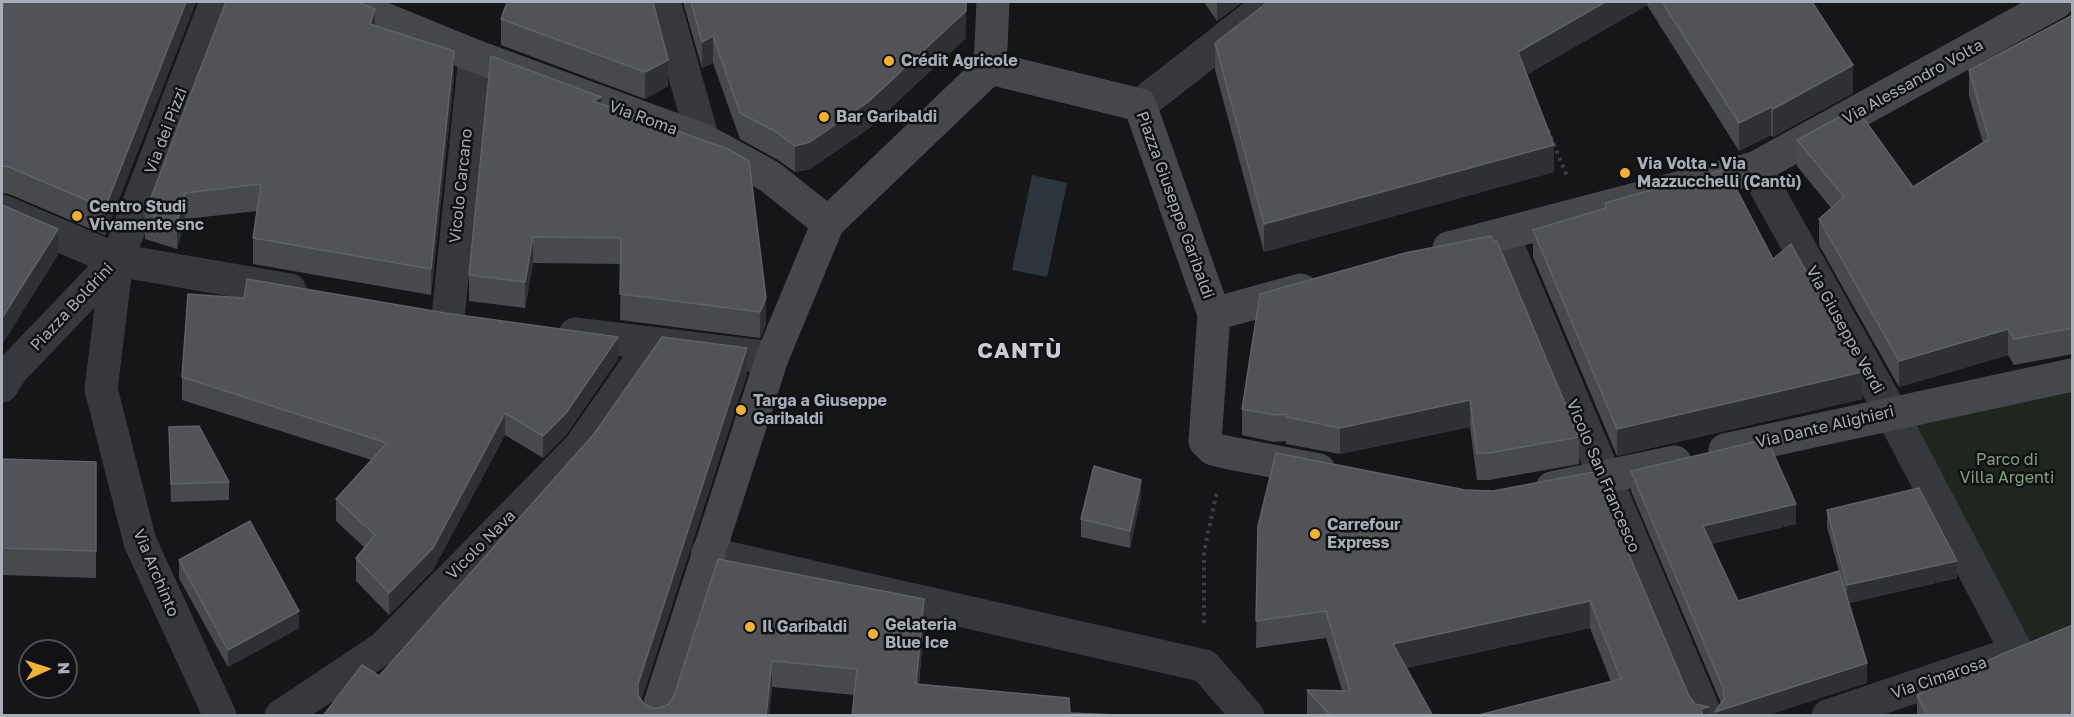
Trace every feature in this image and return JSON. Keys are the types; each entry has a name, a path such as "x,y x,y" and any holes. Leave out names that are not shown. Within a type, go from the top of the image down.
{"street":[{"name":"Via dei Pizzi","path":"117,260 216,2"},
{"name":"Via Roma","path":"343,2 475,56 703,140 769,176 828,223"},
{"path":"664,2 703,140"},
{"path":"656,716 772,358 828,223 990,68 993,2"},
{"path":"1140,105 1272,2"},
{"name":"Via Alessandro Volta","path":"1424,255 1755,168 2057,2"},
{"name":"Vicolo Carcano","path":"448,317 475,56"},
{"name":"Piazza Giuseppe Garibaldi","path":"990,68 1140,105 1214,314 1205,441 1213,449 1225,452"},
{"name":"Via Giuseppe Verdi","path":"1755,168 1891,412 2017,652"},
{"path":"2,211 117,260 324,296"},
{"name":"Vicolo San Francesco","path":"1503,235 1706,716"},
{"name":"Piazza Boldrini","path":"7,378 117,260"},
{"name":"Piazza Boldrini","path":"101,389 117,260"},
{"path":"1214,314 1335,280"},
{"path":"414,311 483,322"},
{"path":"542,330 772,358"},
{"name":"Vicolo Nava","path":"281,716 382,648 580,447 652,344"},
{"name":"Via Dante Alighieri","path":"1524,493 1604,478 1891,412 2073,375"},
{"name":"Via Archinto","path":"101,389 140,542 220,716"},
{"path":"1225,452 1351,476"},
{"path":"707,553 1205,666 1248,716"},
{"name":"Via Cimarosa","path":"1828,716 2017,652"}],"path":[{"path":"1544,122 1583,213"},
{"path":"1205,666 1203,563 1225,452"}],"green space":[{"name":"Parco di Villa Argenti","path":"2072,390 2072,715 2049,715 1912,421"}],"shaded area":[{"path":"1032,175 1067,183 1047,277 1012,270"}],"building":[{"path":"4,2 186,2 105,208 2,166 2,9"},
{"path":"226,2 357,2 375,9 370,24 454,51 431,269 253,238 261,184 185,193 177,223 145,213"},
{"path":"507,2 653,2 668,60 645,72 501,19"},
{"path":"691,2 966,2 966,11 868,102 810,142 795,146 778,133 740,113 713,36 702,42"},
{"path":"1268,2 1605,2 1518,52 1554,145 1264,224 1215,43"},
{"path":"1662,2 1812,2 1853,65 1773,109 1771,107 1739,123"},
{"path":"2073,15 2073,328 2014,339 2008,329 1899,361 1819,219 1844,197 1797,140 1856,108 1913,187 1989,139 1969,70"},
{"path":"491,56 601,97 593,101 728,149 749,161 766,298 760,312 620,294 621,238 533,237 525,282 469,275"},
{"path":"1726,169 1773,259 1791,244 1862,372 1617,429 1533,230 1606,208 1605,203"},
{"path":"2,205 58,229 2,318"},
{"path":"1491,236 1494,242 1497,241 1579,437 1489,453 1477,453 1470,400 1340,428 1286,417 1286,414 1274,415 1242,409 1260,294 1405,253"},
{"path":"247,279 445,313 618,337 566,413 543,436 505,413 433,548 389,593 356,558 375,535 336,499 387,443 182,377 188,294 244,298"},
{"path":"662,337 747,348 638,684 638,695 643,703 651,708 660,708 669,704 674,696 718,559 924,599 916,684 1069,698 1070,713 1141,716 852,716 857,669 772,661 766,716 323,716 362,665 379,676 594,434"},
{"path":"199,426 229,482 171,484 169,427"},
{"path":"1767,439 1796,504 1703,526 1738,601 1839,571 1867,663 1715,712 1724,699 1723,688 1631,471"},
{"path":"1276,453 1465,490 1493,491 1594,472 1689,696 1695,704 1709,707 1701,709 1703,716 1475,716 1621,679 1590,601 1393,644 1433,716 1331,716 1307,690 1350,691 1326,611 1256,621 1258,526"},
{"path":"2,459 96,462 96,551 2,548"},
{"path":"1094,466 1141,480 1130,531 1081,519"},
{"path":"1919,488 1957,561 1847,585 1827,510"},
{"path":"250,521 299,611 228,650 179,560"},
{"path":"2073,625 2073,716 1927,716 1917,695 2002,654"}],"place":[{"name":"Crédit Agricole","path":"889,61"},
{"name":"Bar Garibaldi","path":"824,117"},
{"name":"Via Volta - Via Mazzucchelli (Cantù)","path":"1625,173"},
{"name":"Centro Studi Vivamente snc","path":"77,216"},
{"name":"Targa a Giuseppe Garibaldi","path":"741,410"},
{"name":"Carrefour Express","path":"1315,534"},
{"name":"Il Garibaldi","path":"750,627"},
{"name":"Gelateria Blue Ice","path":"873,634"}],"district":[{"name":"CANTÙ","path":"1020,351"}]}
